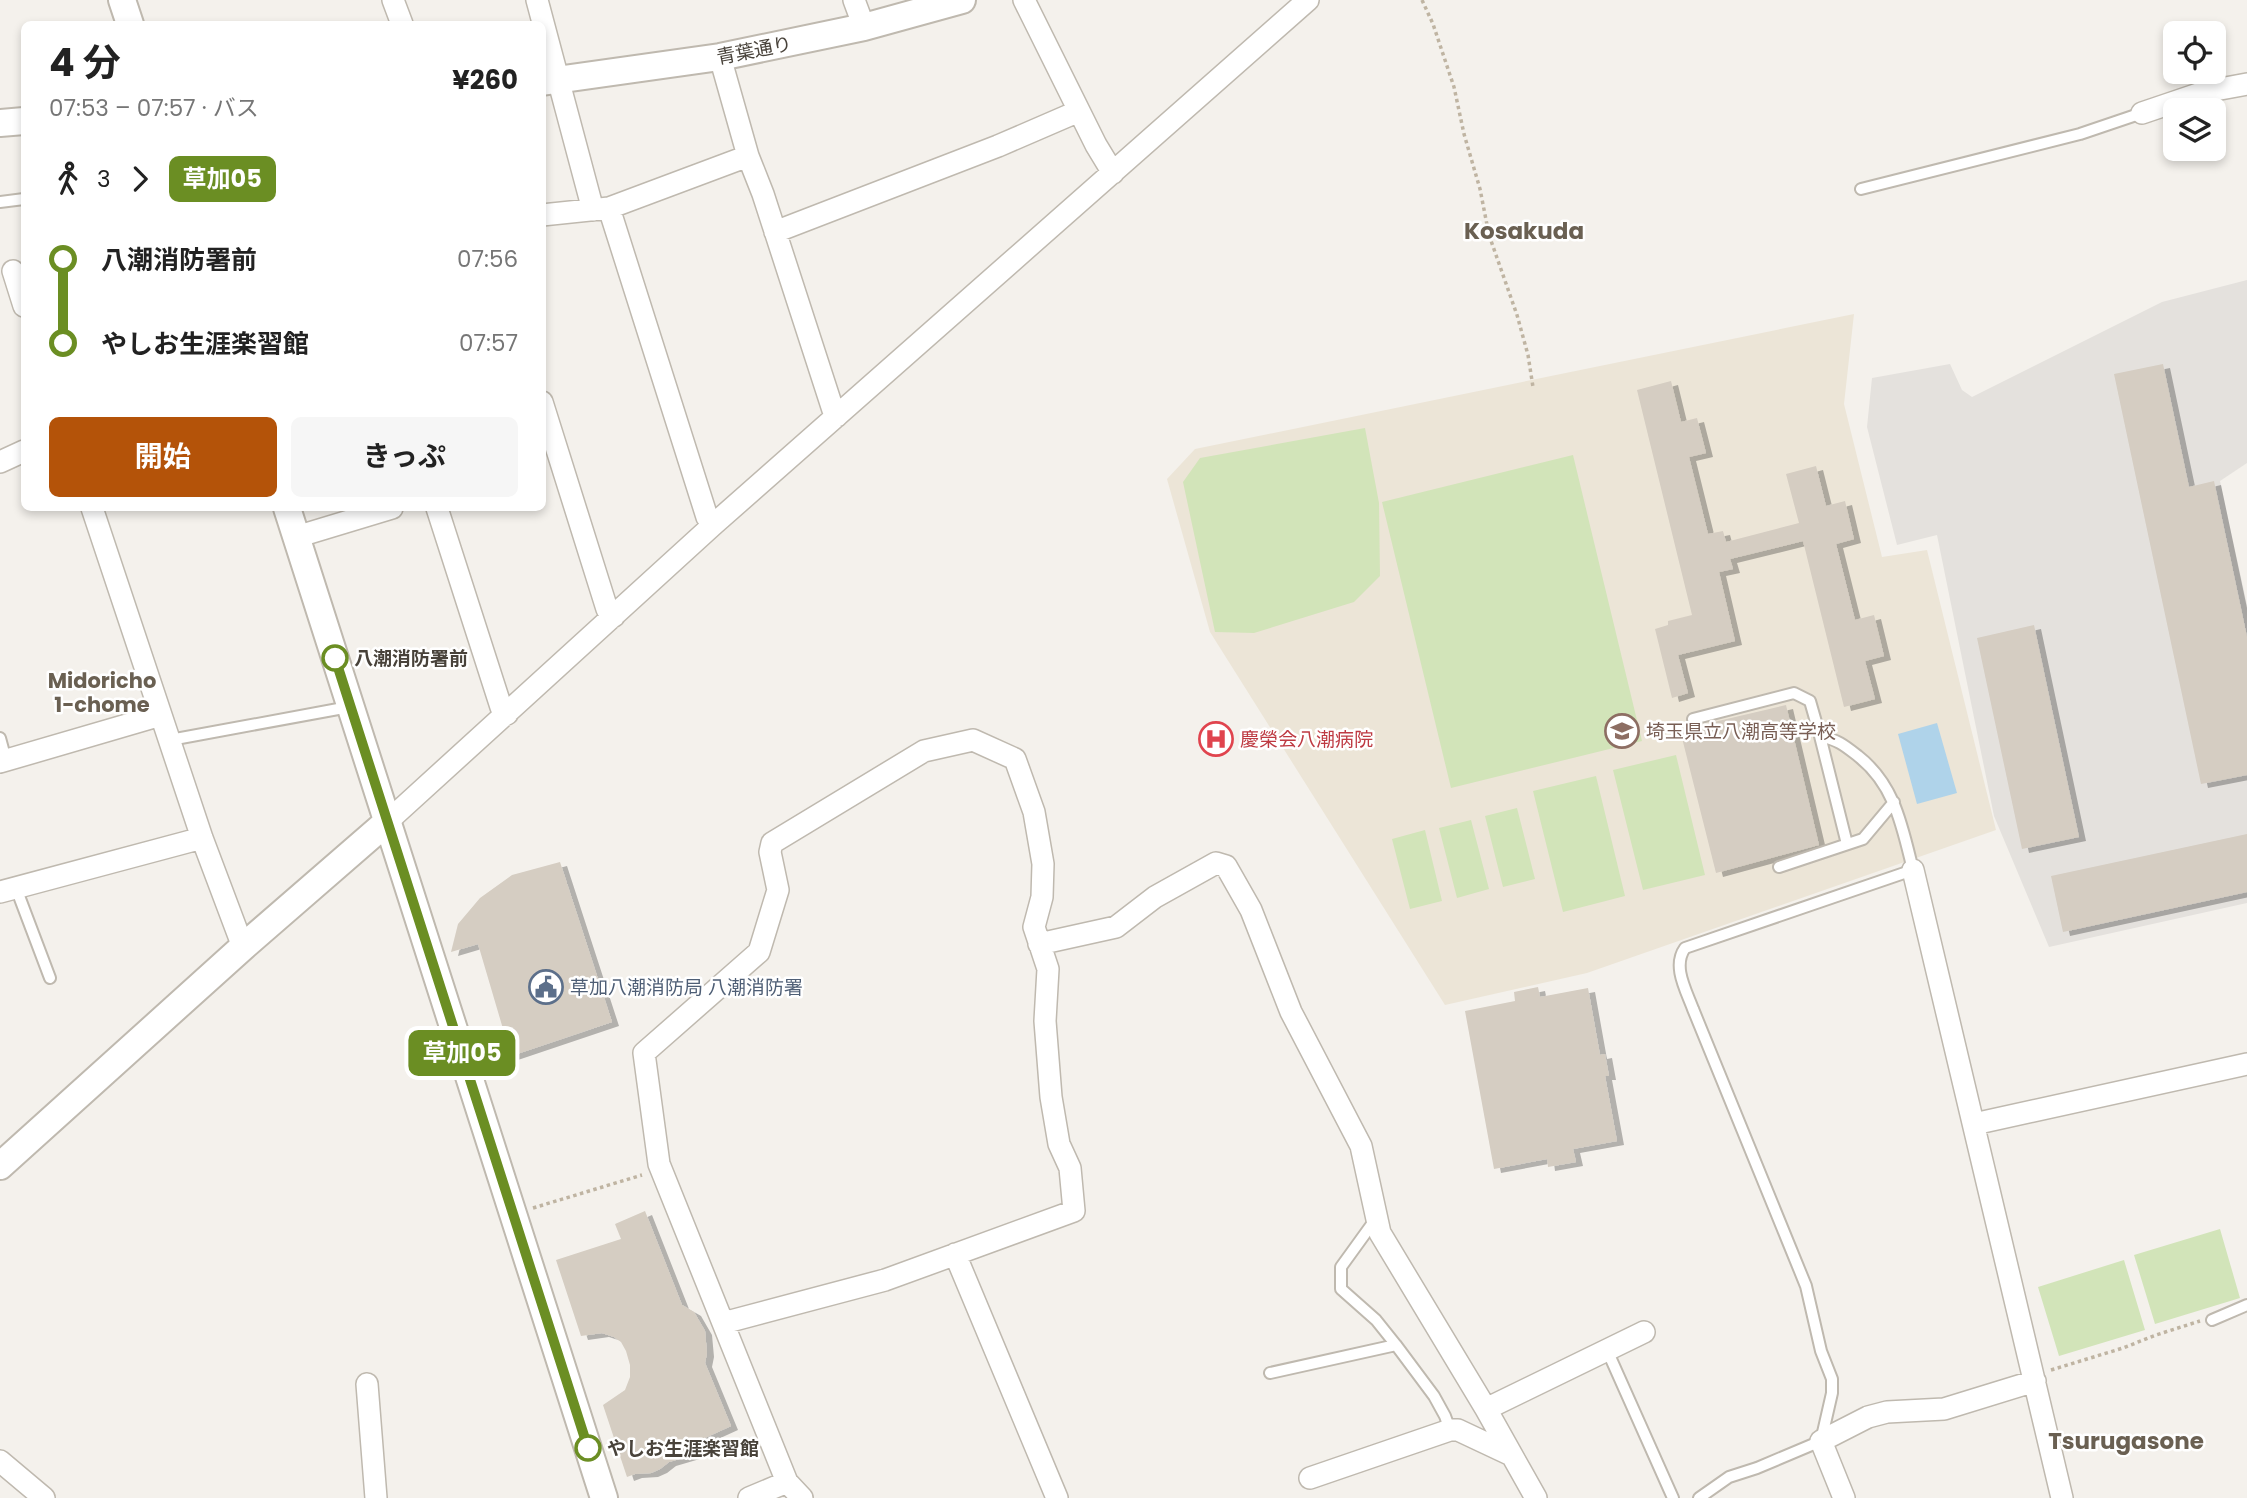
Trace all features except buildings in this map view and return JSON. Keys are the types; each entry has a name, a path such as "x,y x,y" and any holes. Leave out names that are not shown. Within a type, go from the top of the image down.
{"street":[{"path":"122,0 129,21"},
{"path":"393,0 401,21"},
{"path":"537,0 541,21"},
{"path":"854,0 864,27"},
{"name":"青葉通り","path":"551,81 720,57 864,27 962,0"},
{"path":"1024,0 1107,166 1113,173"},
{"path":"0,1166 243,947 507,715 713,525 1308,0"},
{"path":"546,52 551,81 601,209 707,517 713,525"},
{"path":"720,57 748,156 837,416"},
{"path":"2142,113 2204,92 2247,83"},
{"path":"775,232 998,146 1079,111"},
{"path":"0,123 21,121"},
{"path":"546,215 601,209 748,156"},
{"path":"12,271 21,297"},
{"path":"546,415 607,609 614,616"},
{"path":"0,462 21,452"},
{"path":"93,511 202,838 243,947"},
{"path":"288,511 604,1498"},
{"path":"296,537 382,511"},
{"path":"438,511 501,708 507,715"},
{"path":"3,761 161,715"},
{"path":"723,1323 885,1280 1074,1211 1070,1168 1059,1144 1051,1097 1045,1021 1048,969 1034,928 1042,897 1043,864 1034,812 1015,759 973,740 924,751 772,844 770,852 778,890 759,952 644,1053 659,1164 723,1323 787,1482 802,1498"},
{"path":"8,890 202,838"},
{"path":"1039,944 1116,927 1155,897 1216,863 1226,866 1251,910 1291,1012 1361,1146 1380,1233 1536,1498"},
{"path":"1913,870 2062,1498"},
{"path":"1974,1125 2247,1065"},
{"path":"955,1254 1057,1498"},
{"path":"1486,1409 1644,1332"},
{"path":"1844,1498 1821,1441 1868,1417 1887,1412 1944,1409 2034,1378"},
{"path":"367,1384 376,1498"},
{"path":"1310,1478 1450,1430 1470,1434 1509,1454"},
{"path":"0,1461 44,1498"},
{"path":"749,1498 787,1482"}],"lane":[{"path":"1861,190 2080,134 2142,113"},
{"path":"0,202 21,199"},
{"path":"1693,719 1794,694 1810,701 1847,844"},
{"path":"170,740 350,707"},
{"path":"1699,1498 1729,1477 1821,1441 1832,1392 1832,1379 1821,1351 1806,1286 1693,1009 1679,968 1680,956 1685,948 1913,870 1894,802 1873,768 1837,740 1820,736"},
{"path":"0,738 3,761"},
{"path":"1779,867 1863,839 1894,802"},
{"path":"8,890 50,978"},
{"path":"1377,1218 1341,1267 1341,1289 1376,1320 1396,1345 1434,1396 1450,1430"},
{"path":"2212,1320 2247,1305"},
{"path":"1270,1373 1396,1345"},
{"path":"1607,1350 1673,1498"}],"path":[{"path":"1422,0 1454,87 1489,235 1517,315 1533,387"},
{"path":"513,1214 644,1174 659,1164"},
{"path":"2034,1378 2156,1335 2196,1322 2212,1320"}],"shaded area":[{"path":"2247,280 2247,463 2220,481 2247,605 2247,903 2049,947 1994,816 1937,535 1897,545 1867,427 1872,378 1950,364 1962,390 1972,397 2162,302"},
{"name":"埼玉県立八潮高等学校","path":"1854,314 1844,404 1882,557 1927,550 1996,830 1587,973 1445,1005 1210,632 1167,479 1195,449"}],"green space":[{"path":"1365,428 1379,503 1380,576 1354,602 1254,633 1215,632 1183,482 1200,458"},
{"path":"1573,455 1642,741 1451,788 1382,502"},
{"path":"1676,755 1705,875 1643,890 1613,770"},
{"path":"1596,776 1625,896 1563,912 1533,791"},
{"path":"1517,808 1535,879 1503,887 1485,816"},
{"path":"1471,820 1489,889 1457,898 1439,828"},
{"path":"1425,830 1442,901 1410,909 1392,839"},
{"path":"2220,1229 2240,1298 2155,1324 2134,1255"},
{"path":"2124,1260 2145,1330 2059,1356 2038,1287"}],"water":[{"path":"1937,723 1957,793 1917,804 1898,734"}],"bus line":[{"name":"草加05","path":"335,658 588,1448"}],"place":[{"name":"八潮消防署前","path":"335,658"},
{"name":"埼玉県立八潮高等学校","path":"1622,731"},
{"name":"慶榮会八潮病院","path":"1216,739"},
{"name":"草加八潮消防局 八潮消防署","path":"546,987"},
{"name":"やしお生涯楽習館","path":"588,1448"}],"district":[{"name":"Kosakuda","path":"1524,231"},
{"name":"Midoricho 1-chome","path":"102,693"},
{"name":"Tsurugasone","path":"2126,1441"}]}
